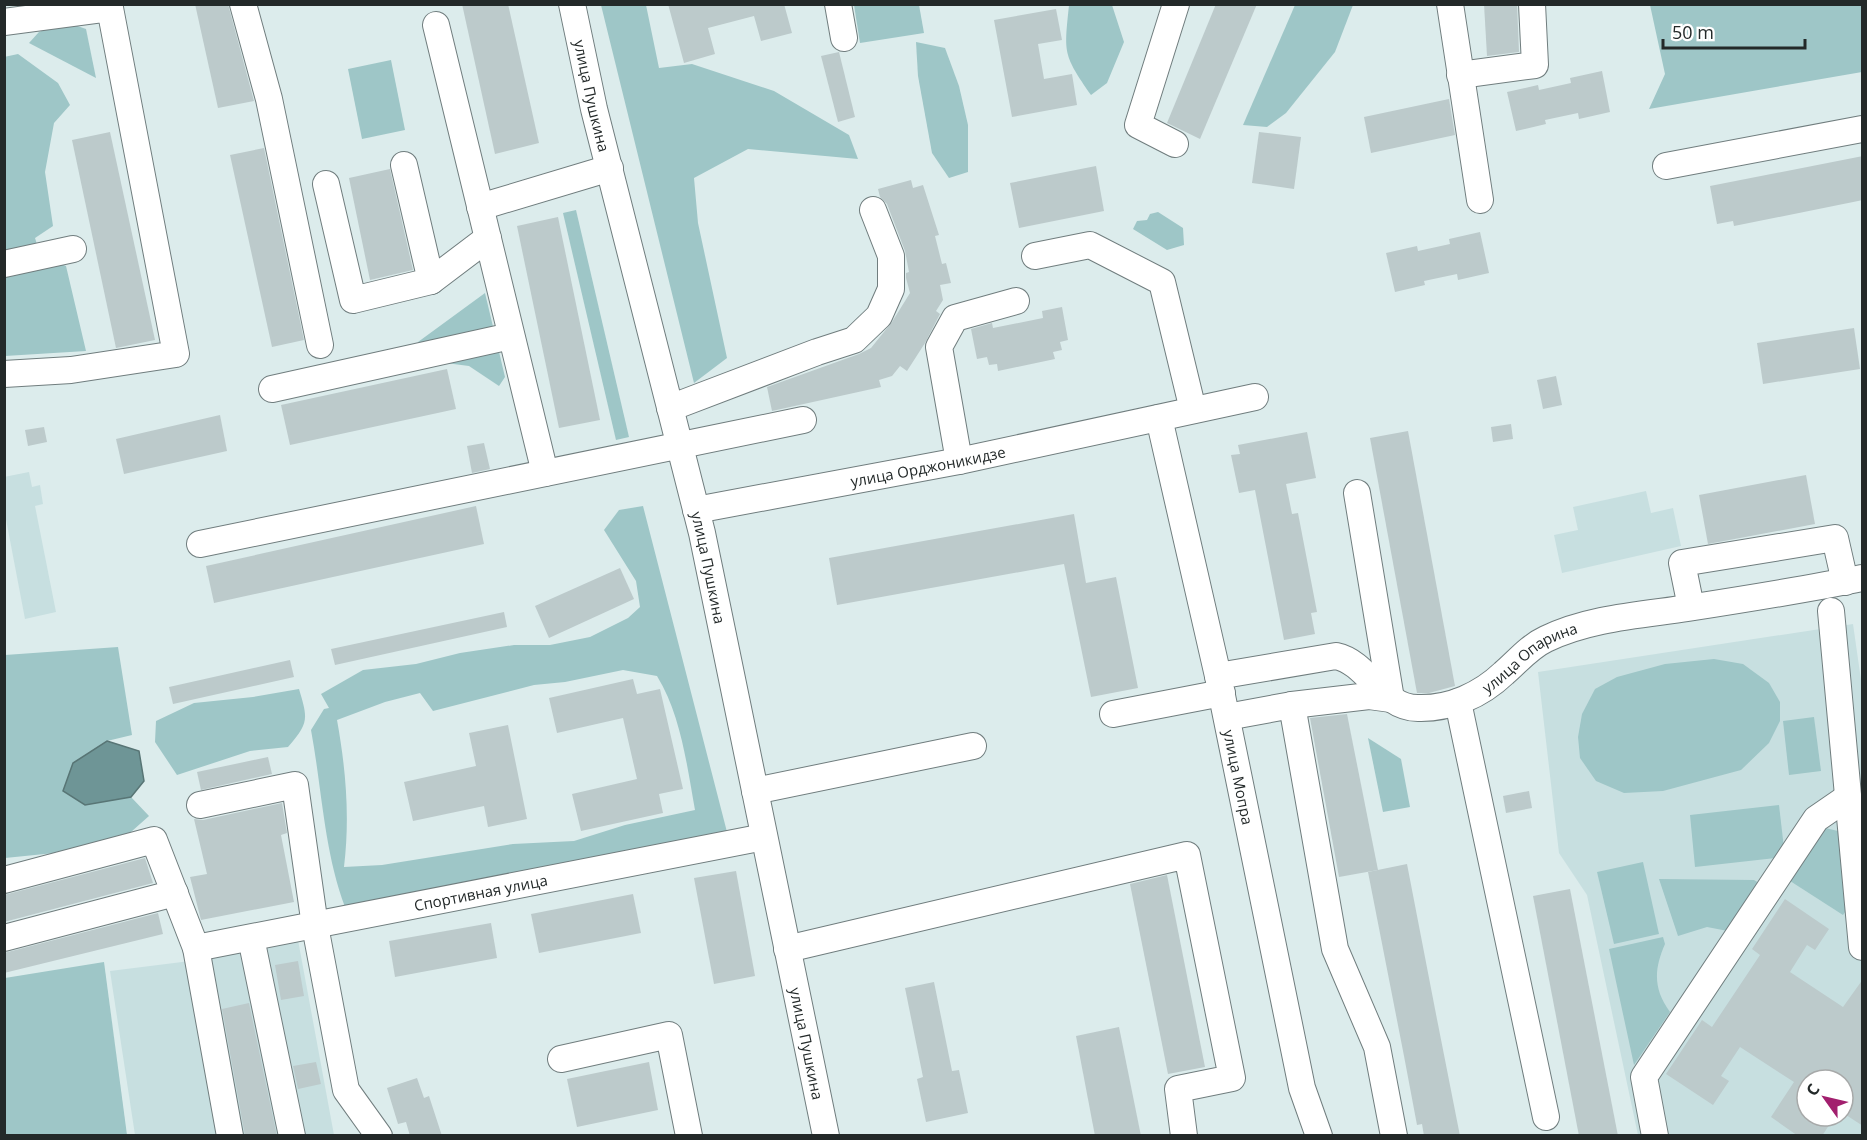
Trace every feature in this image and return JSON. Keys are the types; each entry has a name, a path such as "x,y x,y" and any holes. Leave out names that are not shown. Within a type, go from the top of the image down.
{"street":[{"path":"243,4 269,99 320,345"},
{"name":"улица Пушкина","path":"572,4 610,168 696,510 825,1135"},
{"path":"838,4 844,38"},
{"path":"1175,144 1138,125 1176,4"},
{"path":"1450,4 1480,200"},
{"path":"1460,75 1535,65 1532,4"},
{"path":"4,22 110,8 176,354 71,370 4,374"},
{"path":"436,25 545,473"},
{"path":"1666,166 1863,129"},
{"path":"404,165 431,281"},
{"path":"480,207 610,168"},
{"path":"326,184 353,300 431,281 488,238"},
{"path":"670,408 854,340 879,316 891,289 891,256 873,210"},
{"path":"1035,256 1090,245 1162,282 1193,410"},
{"path":"4,264 73,249"},
{"path":"958,461 939,347 955,318 1016,301"},
{"path":"272,389 511,336"},
{"name":"улица Орджоникидзе","path":"696,510 958,461 1255,397"},
{"name":"улица Мопра","path":"1160,418 1222,695 1302,1088 1319,1136"},
{"path":"200,544 803,420"},
{"path":"1113,714 1222,695 1292,705 1369,696 1391,699 1357,493"},
{"path":"1691,607 1682,563 1835,538 1854,580"},
{"name":"улица Опарина","path":"1222,695 1336,656 1353,664 1391,699 1403,706 1420,708 1458,702 1493,683 1534,646 1565,630 1854,580"},
{"path":"1831,611 1863,947"},
{"path":"1458,702 1546,1117"},
{"path":"1292,705 1335,949 1377,1047 1394,1136"},
{"path":"755,791 973,746"},
{"path":"200,805 295,785 315,926 346,1090 379,1136"},
{"path":"1655,1136 1644,1077 1816,819 1848,797"},
{"name":"Спортивная улица","path":"196,948 764,837"},
{"path":"4,880 154,840 196,948 230,1136"},
{"path":"787,949 1187,855 1232,1078 1178,1089 1184,1136"},
{"path":"4,938 175,893"},
{"path":"251,938 292,1136"},
{"path":"561,1059 669,1035 689,1136"}],"shaded area":[{"path":"601,5 646,5 659,68 692,64 774,91 849,135 858,159 748,149 694,178 698,223 727,358 694,383"},
{"path":"854,5 919,5 924,33 860,43"},
{"path":"1069,5 1112,5 1124,42 1107,83 1091,95 1075,71 1068,53 1066,34"},
{"path":"1295,5 1353,5 1335,52 1286,113 1267,127 1243,125"},
{"path":"1650,5 1862,5 1862,72 1649,109 1665,74"},
{"path":"66,22 86,29 96,78 29,43 39,32"},
{"path":"916,42 945,48 959,86 968,125 968,172 949,178 932,153 918,76"},
{"path":"18,54 58,83 70,105 54,123 45,172 53,226 35,238 41,257 66,266 86,351 5,356 4,57"},
{"path":"391,60 405,130 362,139 348,69"},
{"path":"576,210 629,437 616,440 563,213"},
{"path":"1158,212 1183,228 1184,245 1167,250 1133,229 1137,221 1147,220 1150,214"},
{"path":"485,293 505,377 499,386 469,366 438,362 418,342"},
{"path":"29,472 32,487 40,485 43,504 35,506 56,612 25,619 5,514 4,477"},
{"path":"1646,491 1651,513 1673,508 1681,546 1562,573 1554,535 1578,530 1573,507"},
{"path":"643,506 727,832 345,907 332,864 311,730 324,709 329,708 321,694 363,670 416,664 460,653 514,645 550,645 590,637 628,618 640,607 636,581 604,530 619,510","holes":["623,670 657,676 672,707 677,724 695,810 625,825 574,841 513,844 382,865 344,867 347,830 346,794 337,720 385,702 420,693 433,711 534,685 565,682"]},
{"path":"1853,624 1862,687 1862,1135 1638,1135 1587,895 1559,853 1538,672"},
{"path":"118,647 132,735 107,741 85,805 131,797 149,816 114,847 5,858 5,655"},
{"path":"1714,659 1743,664 1769,683 1780,702 1780,721 1769,743 1741,770 1663,791 1624,793 1596,781 1580,758 1578,737 1582,714 1595,689 1617,677 1665,664"},
{"path":"299,689 305,720 300,732 288,747 250,751 177,775 155,742 156,721 194,703 253,697"},
{"path":"1814,717 1821,771 1789,775 1783,721"},
{"path":"1368,738 1401,759 1410,807 1383,812"},
{"path":"107,741 139,751 144,781 131,797 85,805 63,791 73,763"},
{"path":"1779,805 1785,857 1695,867 1690,815"},
{"path":"1821,827 1838,831 1852,902 1843,915 1787,879"},
{"path":"1643,862 1659,934 1614,944 1597,872"},
{"path":"1659,879 1754,880 1764,886 1733,932 1707,927 1678,936"},
{"path":"1663,937 1665,944 1657,970 1657,979 1660,995 1670,1012 1634,1065 1609,949"},
{"path":"298,940 334,1135 135,1135 110,971 198,960"},
{"path":"104,962 127,1135 5,1135 5,978"}],"building":[{"path":"195,4 228,4 254,101 218,108"},
{"path":"462,4 508,4 539,143 495,154"},
{"path":"668,4 784,4 792,33 761,41 754,16 708,28 715,54 684,63"},
{"path":"1216,4 1257,4 1200,139 1167,123"},
{"path":"1484,4 1517,4 1519,52 1487,56"},
{"path":"1056,9 1062,40 1038,44 1044,79 1072,74 1077,105 1012,117 994,20"},
{"path":"839,52 855,117 838,122 821,56"},
{"path":"1602,71 1610,112 1579,119 1578,113 1545,120 1546,124 1516,131 1507,92 1538,85 1539,90 1571,83 1570,78"},
{"path":"1449,99 1455,135 1371,153 1364,117"},
{"path":"110,132 155,340 116,348 72,140"},
{"path":"1259,132 1301,137 1294,189 1252,183"},
{"path":"264,148 304,340 272,347 230,155"},
{"path":"1863,156 1863,200 1734,226 1733,221 1717,224 1710,186"},
{"path":"1096,166 1104,211 1019,228 1010,183"},
{"path":"390,169 413,270 370,280 349,178"},
{"path":"911,180 913,188 923,185 939,235 935,236 942,264 946,263 951,283 940,285 943,300 936,311 940,314 925,343 907,371 900,366 892,376 879,380 881,387 772,411 767,387 871,348 892,322 910,293 906,278 906,273 909,272 905,251 887,204 880,197 878,189"},
{"path":"558,217 600,420 559,428 517,226"},
{"path":"1480,232 1489,273 1458,280 1457,274 1424,281 1425,285 1395,292 1386,253 1417,246 1418,251 1450,244 1449,239"},
{"path":"1062,307 1068,340 1060,342 1062,350 1053,352 1055,359 998,371 997,364 989,365 987,357 977,359 971,329 992,323 993,328 1043,318 1042,311"},
{"path":"1854,328 1860,369 1763,384 1757,343"},
{"path":"447,369 456,409 290,445 281,405"},
{"path":"1556,376 1562,405 1543,409 1537,380"},
{"path":"220,415 227,451 124,474 116,439"},
{"path":"1511,424 1513,439 1493,442 1491,427"},
{"path":"44,427 47,442 28,446 25,430"},
{"path":"1408,431 1455,686 1429,693 1417,693 1370,438"},
{"path":"1307,432 1316,478 1286,484 1292,514 1298,513 1317,612 1311,613 1315,634 1284,640 1255,490 1239,493 1231,455 1240,454 1238,445"},
{"path":"484,443 490,469 472,473 467,446"},
{"path":"1806,475 1815,524 1708,544 1699,495"},
{"path":"476,506 484,544 214,603 206,566"},
{"path":"1074,514 1086,583 1116,577 1138,688 1091,697 1064,564 837,605 829,558"},
{"path":"620,568 634,599 549,638 535,606"},
{"path":"504,612 507,627 335,665 331,649"},
{"path":"290,660 294,677 173,704 169,687"},
{"path":"633,679 637,694 660,689 683,789 659,794 663,813 581,831 572,794 637,779 623,718 557,733 549,698"},
{"path":"1347,714 1378,870 1339,877 1310,718"},
{"path":"508,725 527,819 488,827 484,806 413,821 404,782 476,766 469,733"},
{"path":"268,757 272,774 201,790 197,772"},
{"path":"1529,791 1532,808 1506,813 1503,796"},
{"path":"282,803 287,833 281,835 294,902 201,920 190,877 207,874 194,819 203,820"},
{"path":"145,858 153,883 4,922 4,895"},
{"path":"1407,864 1460,1136 1424,1136 1422,1124 1417,1125 1368,872"},
{"path":"736,871 755,976 714,984 694,878"},
{"path":"1167,875 1205,1067 1168,1074 1130,884"},
{"path":"1570,889 1618,1136 1579,1136 1533,896"},
{"path":"633,894 641,933 539,953 531,914"},
{"path":"1785,899 1829,929 1815,950 1807,945 1790,972 1843,1007 1863,979 1863,1126 1855,1121 1855,1068 1795,1068 1795,1128 1827,1128 1822,1136 1798,1136 1771,1117 1794,1082 1740,1047 1721,1076 1729,1081 1713,1105 1666,1074 1702,1020 1712,1027 1760,955 1752,949"},
{"path":"158,913 163,934 4,973 4,953"},
{"path":"491,923 497,958 395,977 389,941"},
{"path":"298,961 304,996 281,1000 275,965"},
{"path":"934,982 952,1071 959,1070 968,1113 926,1122 917,1079 923,1077 905,988"},
{"path":"249,1003 277,1136 245,1136 222,1009"},
{"path":"1119,1027 1141,1136 1095,1136 1076,1036"},
{"path":"316,1062 321,1084 298,1089 293,1066"},
{"path":"649,1062 658,1110 577,1127 567,1079"},
{"path":"417,1078 424,1098 429,1096 442,1136 410,1136 406,1122 398,1124 387,1088"}]}
